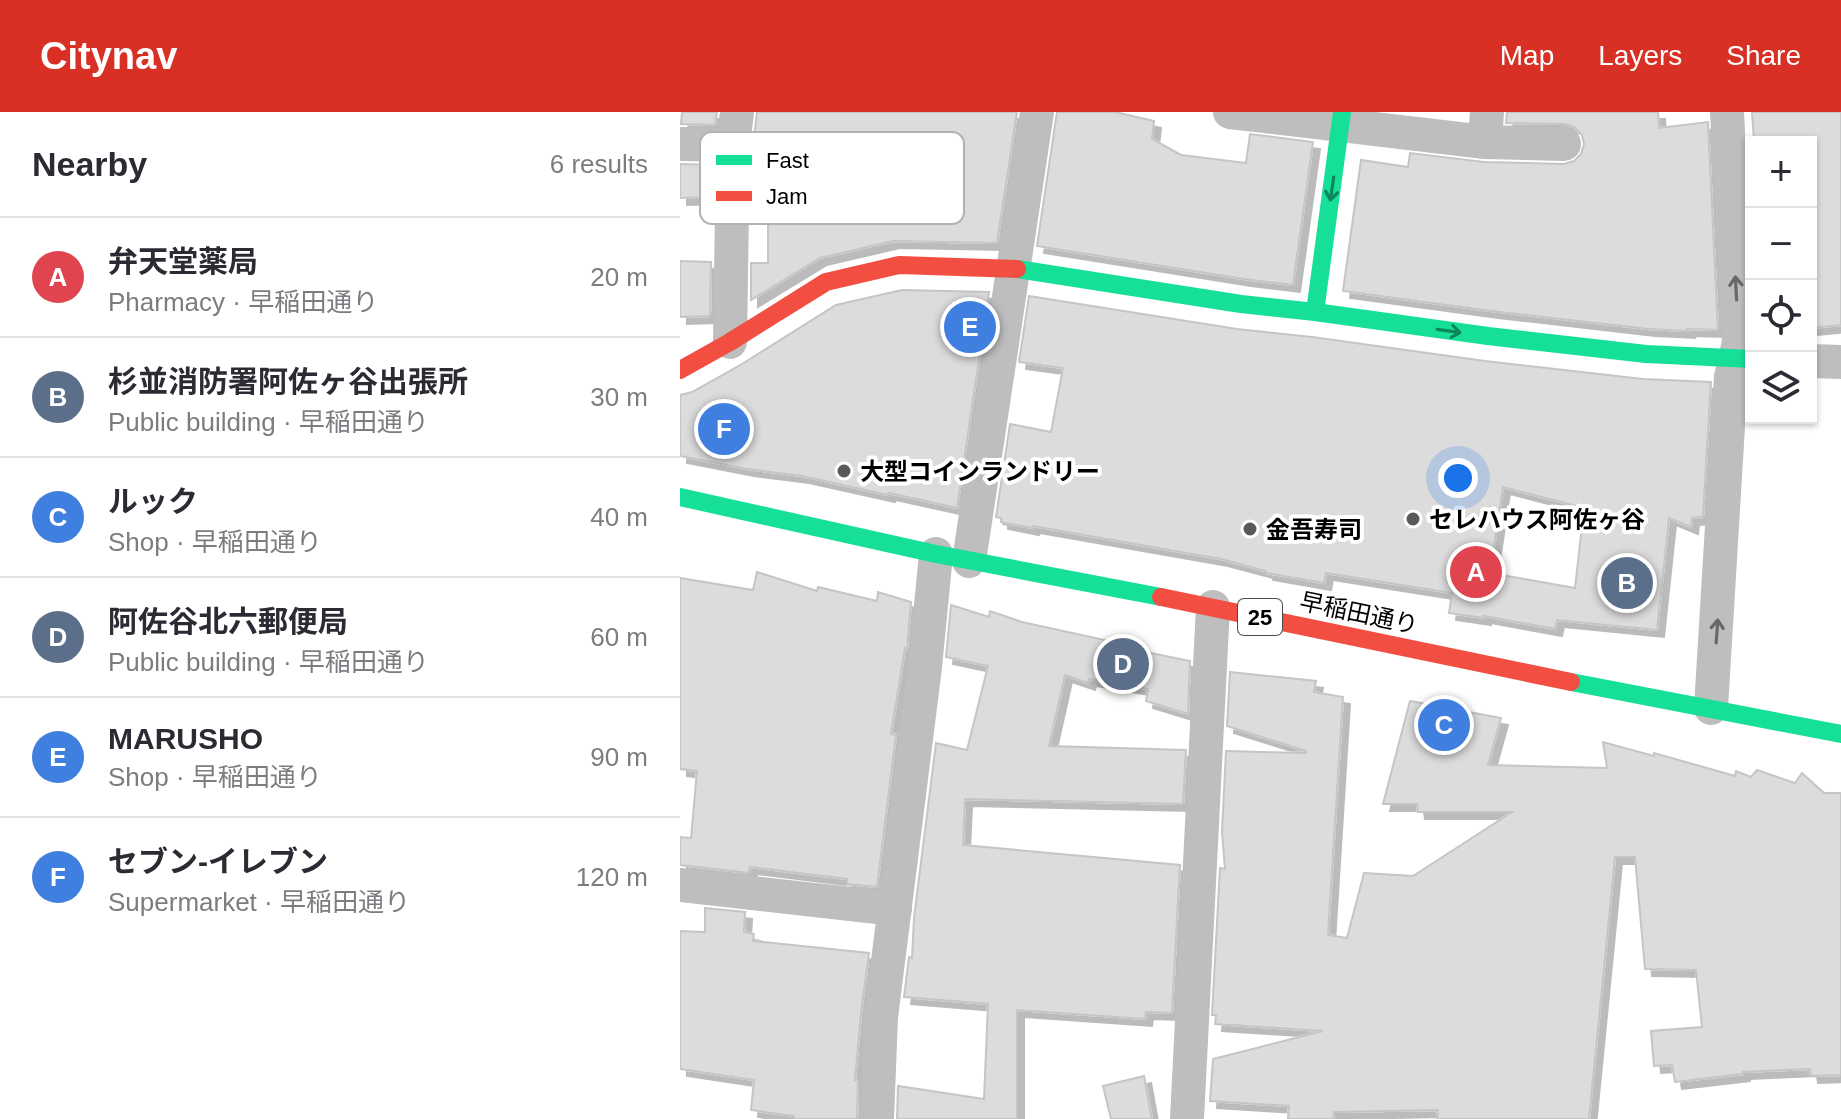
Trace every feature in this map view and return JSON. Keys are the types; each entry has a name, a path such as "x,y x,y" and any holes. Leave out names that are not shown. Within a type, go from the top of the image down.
{"street":[{"path":"969,561 1037,112"},
{"path":"1230,112 1486,127 1564,144"},
{"path":"1711,708 1731,377 1743,358 1739,342 1727,112"},
{"path":"1315,312 1341,119"},
{"path":"680,144 700,138"},
{"path":"730,342 733,224"},
{"path":"680,370 826,282 899,265 1013,268 1241,304 1488,336 1646,354 1743,358"},
{"path":"1817,361 1841,362"},
{"name":"早稲田通り","path":"680,497 969,561 1841,734"},
{"path":"877,1119 881,1017 925,667 936,554"},
{"path":"1187,1119 1213,607"},
{"path":"680,885 895,909"}],"building":[{"path":"682,112 717,112 715,125 681,124"},
{"path":"757,112 1017,112 997,243 893,241 820,258 751,300 751,263 768,263 768,224 964,224 964,132 755,132"},
{"path":"1057,112 1115,112 1154,121 1152,139 1181,155 1246,163 1250,134 1313,142 1293,285 1037,246"},
{"path":"1507,112 1658,112 1659,128 1708,122 1718,330 1648,329 1343,291 1361,160 1408,167 1410,153 1484,162 1564,164 1574,161 1581,154 1584,144 1582,135 1574,127 1564,124 1506,123"},
{"path":"1752,112 1841,112 1841,325 1817,327 1817,136 1754,136"},
{"path":"680,164 700,165 700,197 680,198"},
{"path":"680,261 711,262 710,316 680,317"},
{"path":"902,290 989,292 957,508 802,476 680,456 680,395 692,392 742,364 836,305"},
{"path":"1029,296 1237,329 1485,361 1643,379 1711,382 1703,517 1692,518 1691,527 1669,518 1657,630 1557,620 1555,629 1449,613 1452,593 1326,573 1324,583 1266,573 1221,559 1001,522 1001,518 996,517 1010,424 1051,432 1063,368 1019,362","holes":["1503,487 1584,508 1575,588 1490,573"]},
{"path":"757,572 817,591 818,587 877,601 878,592 911,602 907,649 891,734 896,735 877,887 847,884 847,879 750,867 749,873 680,865 680,837 691,838 697,771 680,769 680,578 753,590"},
{"path":"951,605 989,617 990,611 1022,622 1190,661 1188,714 1146,701 1148,689 1089,679 1088,683 1065,675 1049,746 1186,750 1183,804 965,799 963,845 1180,865 1172,1013 1146,1012 1145,1019 1017,1010 1017,1119 897,1119 898,1086 984,1099 988,1004 904,997 909,957 912,958 914,918 936,743 967,750 988,666 946,657"},
{"path":"1230,672 1316,681 1314,692 1343,697 1328,935 1347,938 1364,873 1413,876 1512,812 1418,812 1417,804 1383,804 1410,701 1501,718 1488,765 1607,768 1603,742 1735,776 1736,771 1751,777 1757,770 1795,783 1802,773 1824,793 1841,793 1841,1075 1811,1076 1810,1069 1743,1072 1675,1082 1672,1065 1654,1066 1651,1031 1702,1027 1696,970 1645,969 1635,857 1615,857 1589,1119 1437,1119 1438,1110 1334,1112 1333,1119 1288,1119 1289,1106 1210,1101 1213,1059 1323,1031 1215,1024 1216,1015 1212,1015 1220,868 1225,869 1222,832 1226,751 1306,753 1227,726"},
{"path":"705,908 745,912 744,932 754,934 753,941 869,953 855,1080 858,1080 857,1119 794,1119 794,1116 751,1110 754,1080 680,1069 680,931 705,932"},
{"path":"1144,1076 1152,1119 1111,1119 1103,1086"}],"traffic: fast":[{"path":"1342,112 1315,312 1646,354 1745,359"},
{"path":"1017,269 1241,304 1315,312"},
{"path":"680,497 936,554 1161,597"},
{"path":"1571,682 1841,734"}],"traffic: jam":[{"path":"680,370 826,282 899,265 1017,269"},
{"path":"1161,597 1571,682"}],"place":[{"name":"MARUSHO","path":"970,327"},
{"name":"セブン-イレブン","path":"724,429"},
{"name":"大型コインランドリー","path":"844,471"},
{"name":"セレハウス阿佐ヶ谷","path":"1413,519"},
{"name":"金吾寿司","path":"1250,529"},
{"name":"弁天堂薬局","path":"1476,572"},
{"name":"杉並消防署阿佐ヶ谷出張所","path":"1627,583"},
{"name":"阿佐谷北六郵便局","path":"1123,664"},
{"name":"ルック","path":"1444,725"}]}
